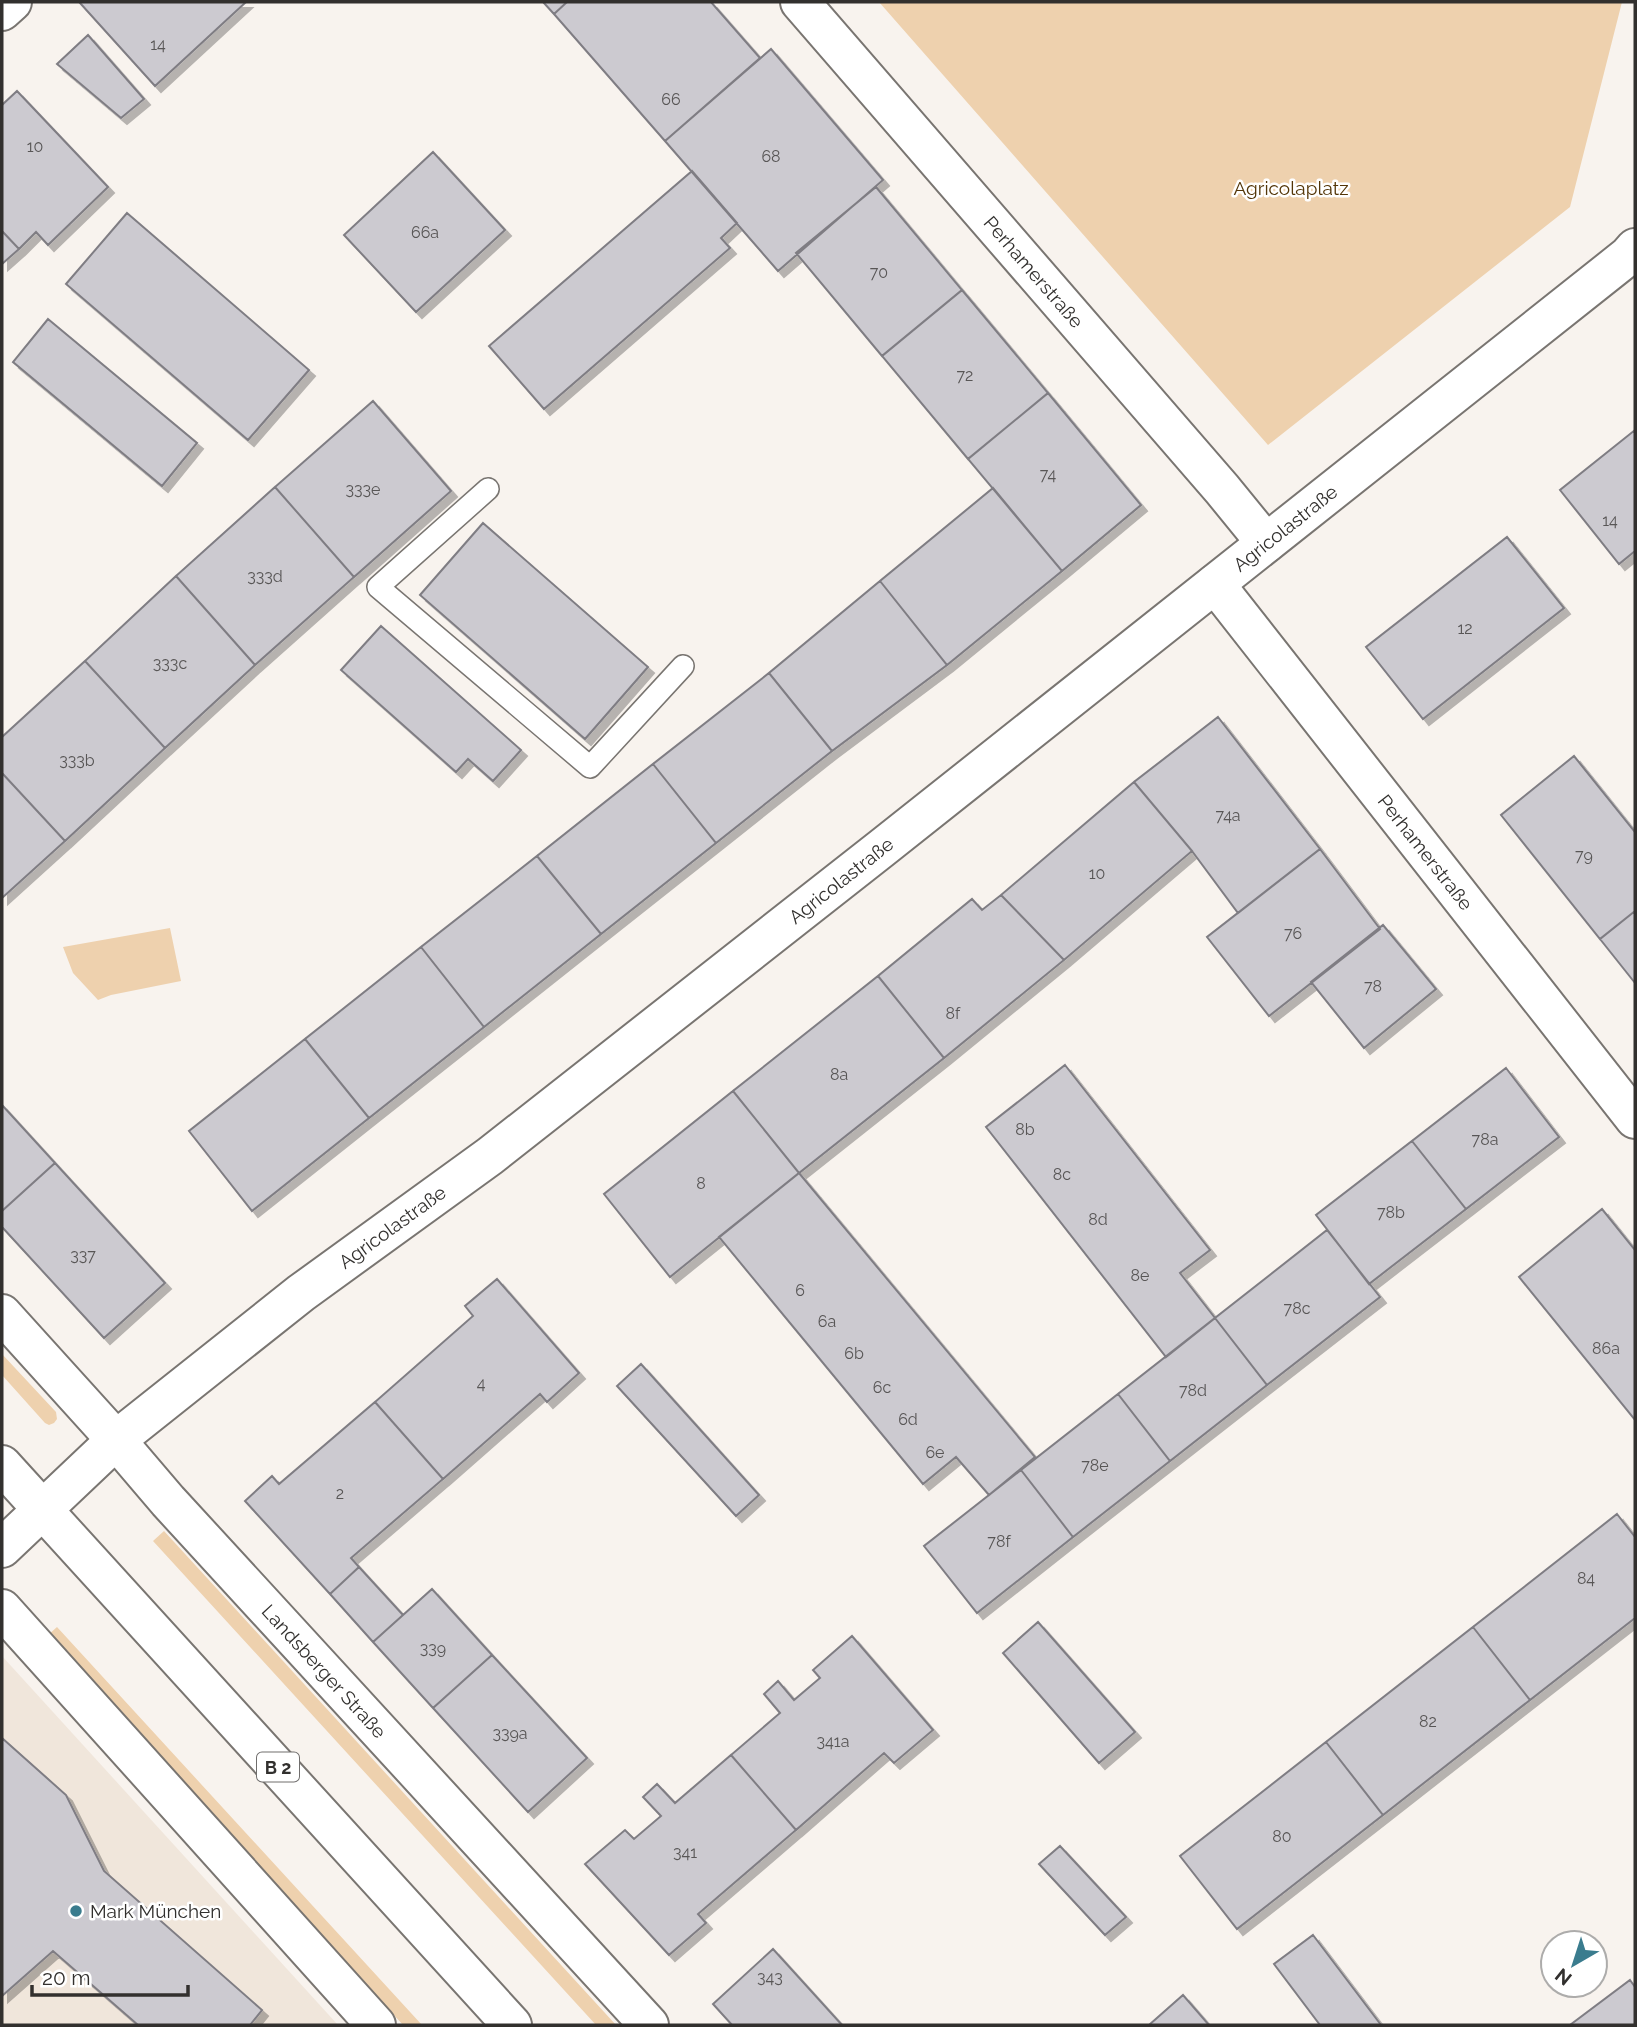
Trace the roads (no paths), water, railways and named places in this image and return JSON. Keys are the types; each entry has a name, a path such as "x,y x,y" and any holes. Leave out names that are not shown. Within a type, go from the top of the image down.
{"street":[{"path":"2,11 12,2"},
{"name":"Perhamerstraße","path":"800,2 1266,543"},
{"name":"Agricolastraße","path":"43,1509 116,1440 301,1293 490,1156 1215,584 1635,248"},
{"name":"Perhamerstraße","path":"1215,584 1635,1119"},
{"name":"Landsberger Straße","path":"2,1314 168,1501 649,2025"},
{"name":"B 2","path":"2,1465 512,2025"},
{"path":"2,1548 43,1509"},
{"path":"2,1609 376,2025"}],"lane":[{"path":"488,489 379,587 590,767 683,666"}],"place":[{"name":"Mark München","path":"76,1911"}],"park label":[{"name":"Agricolaplatz","path":"1291,188"}]}
